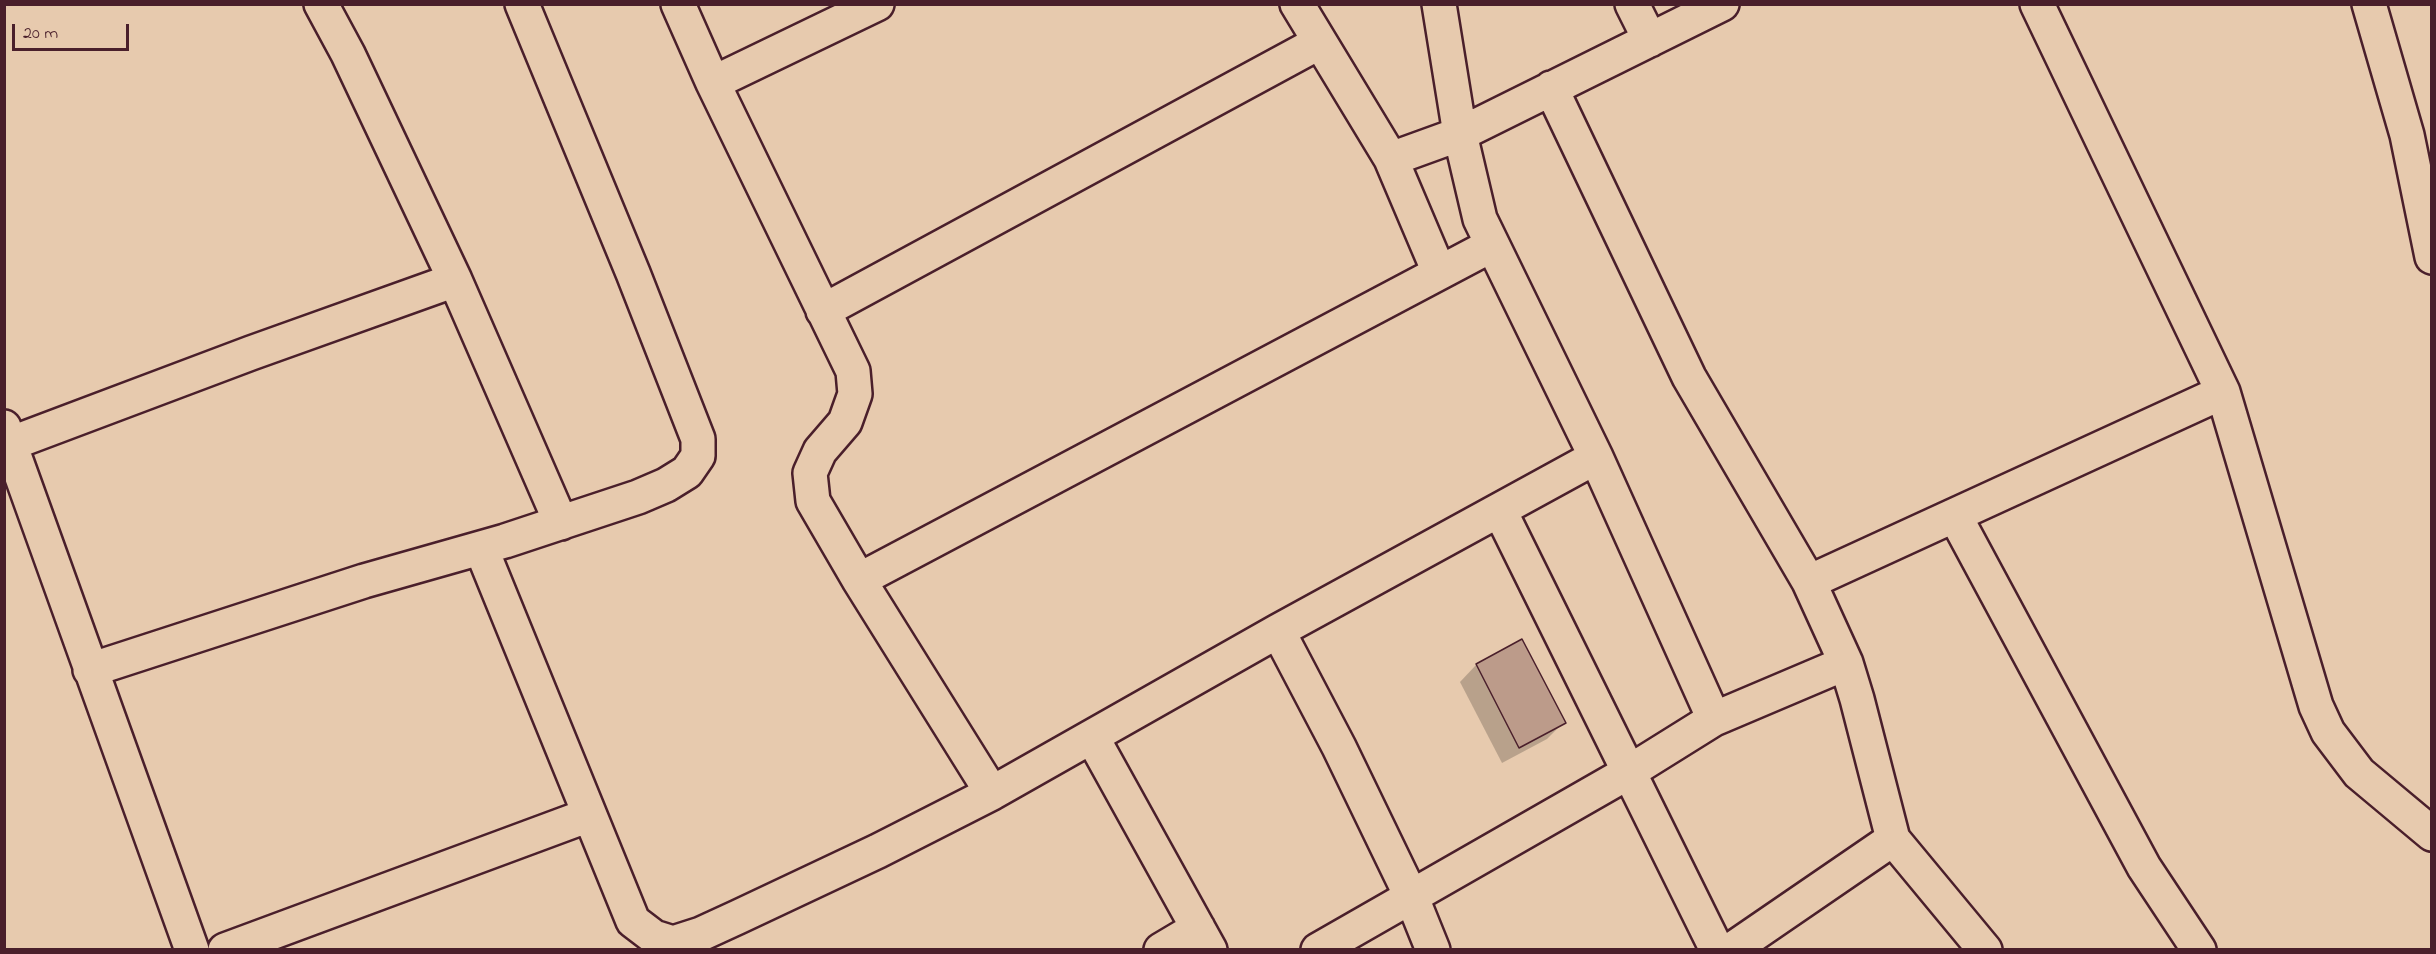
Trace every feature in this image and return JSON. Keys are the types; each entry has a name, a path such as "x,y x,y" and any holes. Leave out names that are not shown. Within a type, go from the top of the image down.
{"street":[{"path":"321,4 348,54 454,280 561,523"},
{"path":"90,670 364,581 481,548 638,497 687,472 698,456 698,439 633,273 522,4"},
{"path":"678,4 713,84 853,371 855,394 845,422 820,451 810,473 813,501 859,580 992,793"},
{"path":"713,84 877,4"},
{"path":"1297,4 1392,159 1439,272"},
{"path":"1439,4 1460,134 1479,219 1596,457 1714,719"},
{"path":"1632,4 1650,40"},
{"path":"1392,159 1460,134 1722,4"},
{"path":"2037,4 2223,393 2316,706 2328,732 2359,774 2432,834"},
{"path":"2369,4 2419,133 2432,257"},
{"path":"824,311 1320,42"},
{"path":"1551,88 1689,376 1809,582 1846,663 1893,839 1985,950"},
{"path":"859,580 1492,245"},
{"path":"192,950 6,439 454,280"},
{"path":"1809,582 2223,393"},
{"path":"481,548 633,921 654,937 673,943 701,934 738,917 878,851 992,793 1278,631 1596,457"},
{"path":"1500,511 1717,950"},
{"path":"1955,516 2144,867 2199,950"},
{"path":"1278,631 1339,747 1412,898 1433,950"},
{"path":"1318,950 1629,772 1714,719 1846,663"},
{"path":"1092,737 1204,939 1161,950"},
{"path":"225,950 292,938 589,815"},
{"path":"1731,950 1893,839"}],"building":[{"path":"1522,639 1566,723 1519,748 1476,664"}]}
